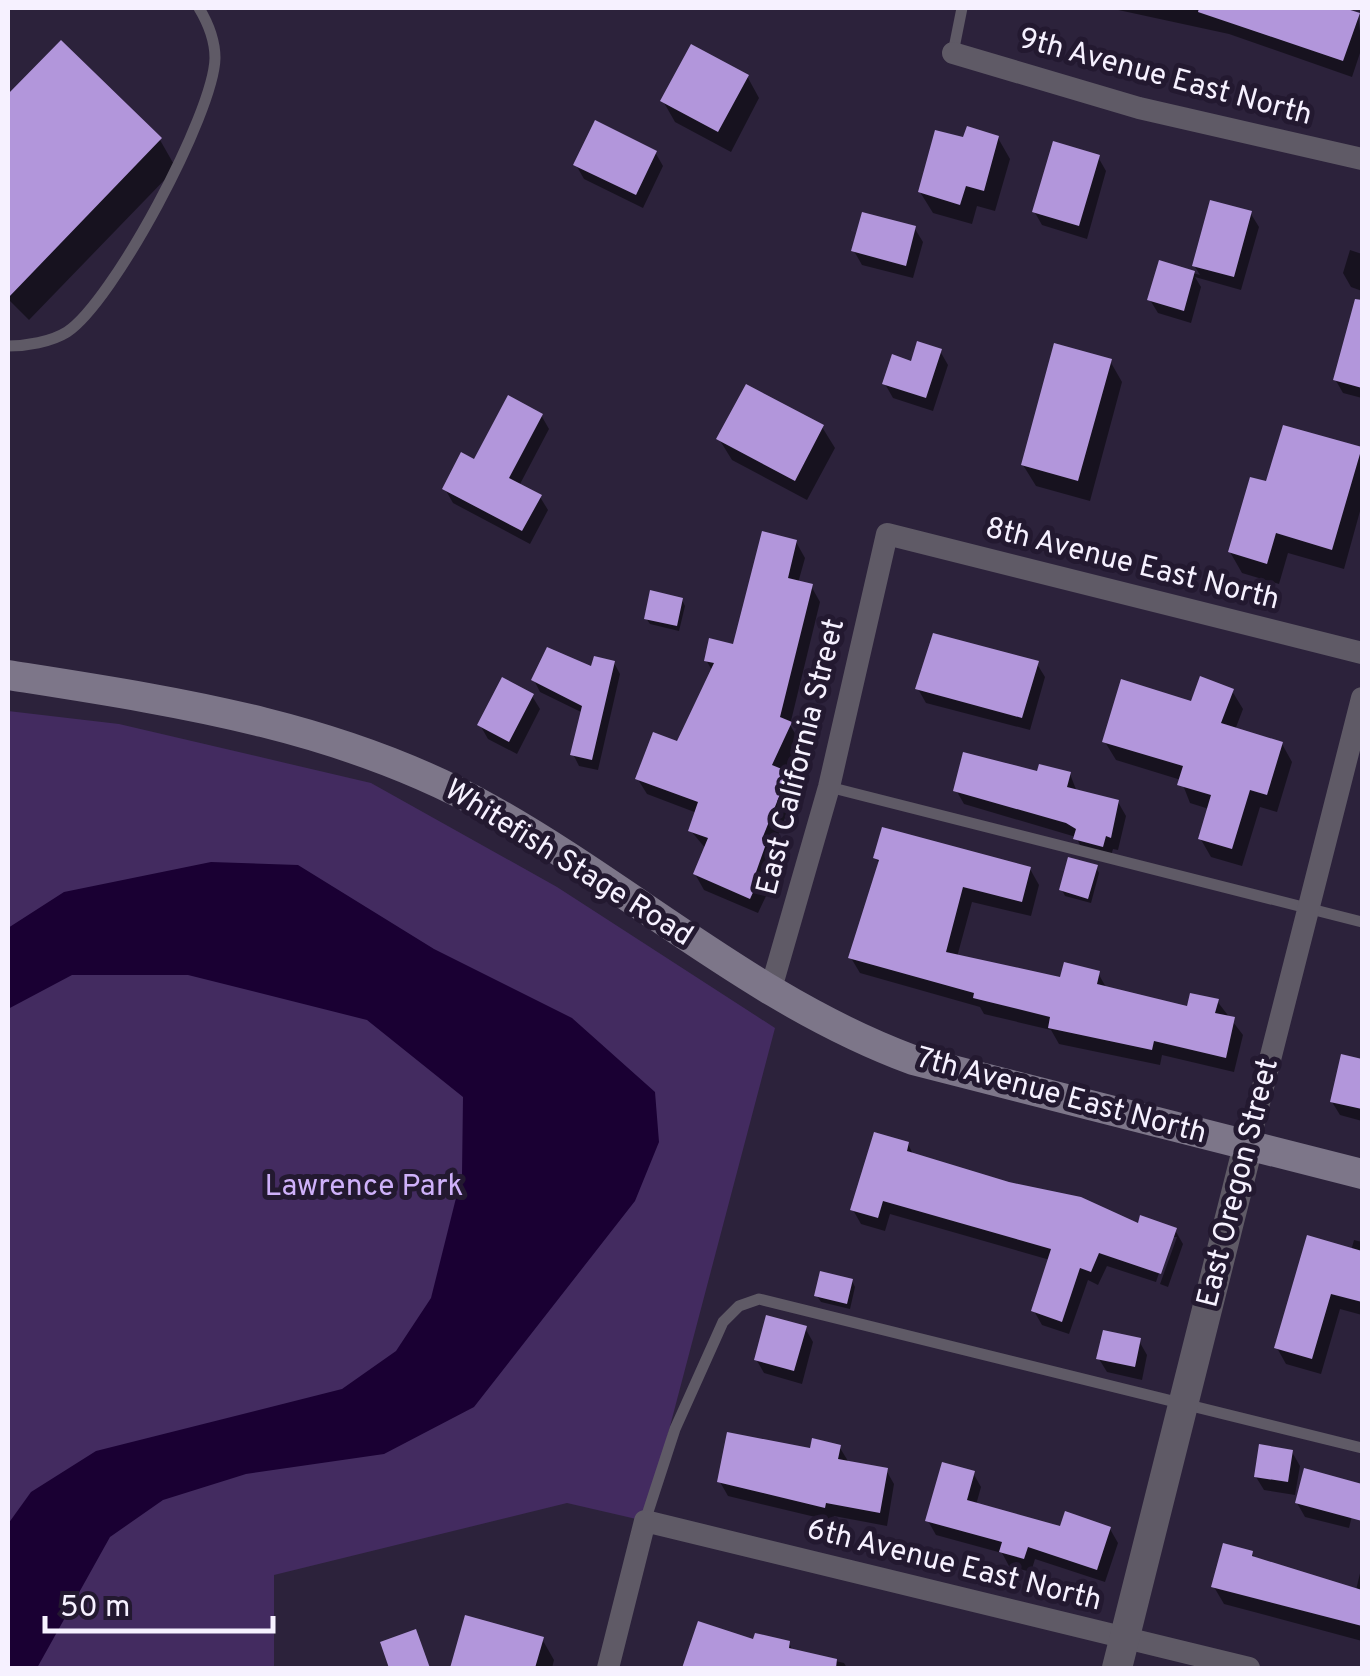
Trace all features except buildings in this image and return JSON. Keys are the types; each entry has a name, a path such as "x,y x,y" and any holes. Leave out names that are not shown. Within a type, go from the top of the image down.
{"main road":[{"name":"Whitefish Stage Road","path":"8,675 232,714 296,730 416,772 487,807 576,862 770,992"},
{"name":"7th Avenue East North","path":"770,992 862,1041 913,1060 1362,1174"}],"street":[{"name":"9th Avenue East North","path":"953,52 1139,108 1362,159"},
{"name":"8th Avenue East North","path":"887,534 1362,653"},
{"name":"East California Street","path":"770,992 829,787 887,534"},
{"name":"East Oregon Street","path":"1118,1668 1362,698"},
{"name":"6th Avenue East North","path":"645,1521 1249,1668"},
{"path":"608,1668 645,1521"}],"lane":[{"path":"8,346 25,346 65,334 92,310 129,253 177,165 208,90 215,58 210,26 199,8"},
{"path":"953,52 962,8"},
{"path":"829,787 1362,922"},
{"path":"645,1521 675,1429 722,1322 739,1306 759,1299 1362,1448"}],"green space":[{"name":"Lawrence Park","path":"8,711 119,724 371,783 557,887 775,1028 645,1521 567,1503 274,1575 274,1668 8,1668"}],"shaded area":[{"path":"211,862 298,865 434,949 572,1018 655,1092 659,1142 635,1201 474,1407 384,1454 246,1474 163,1500 110,1537 37,1668 8,1668 8,1524 31,1492 96,1451 342,1389 396,1351 431,1298 462,1174 463,1097 367,1020 188,975 72,975 8,1009 8,928 64,892"}]}
